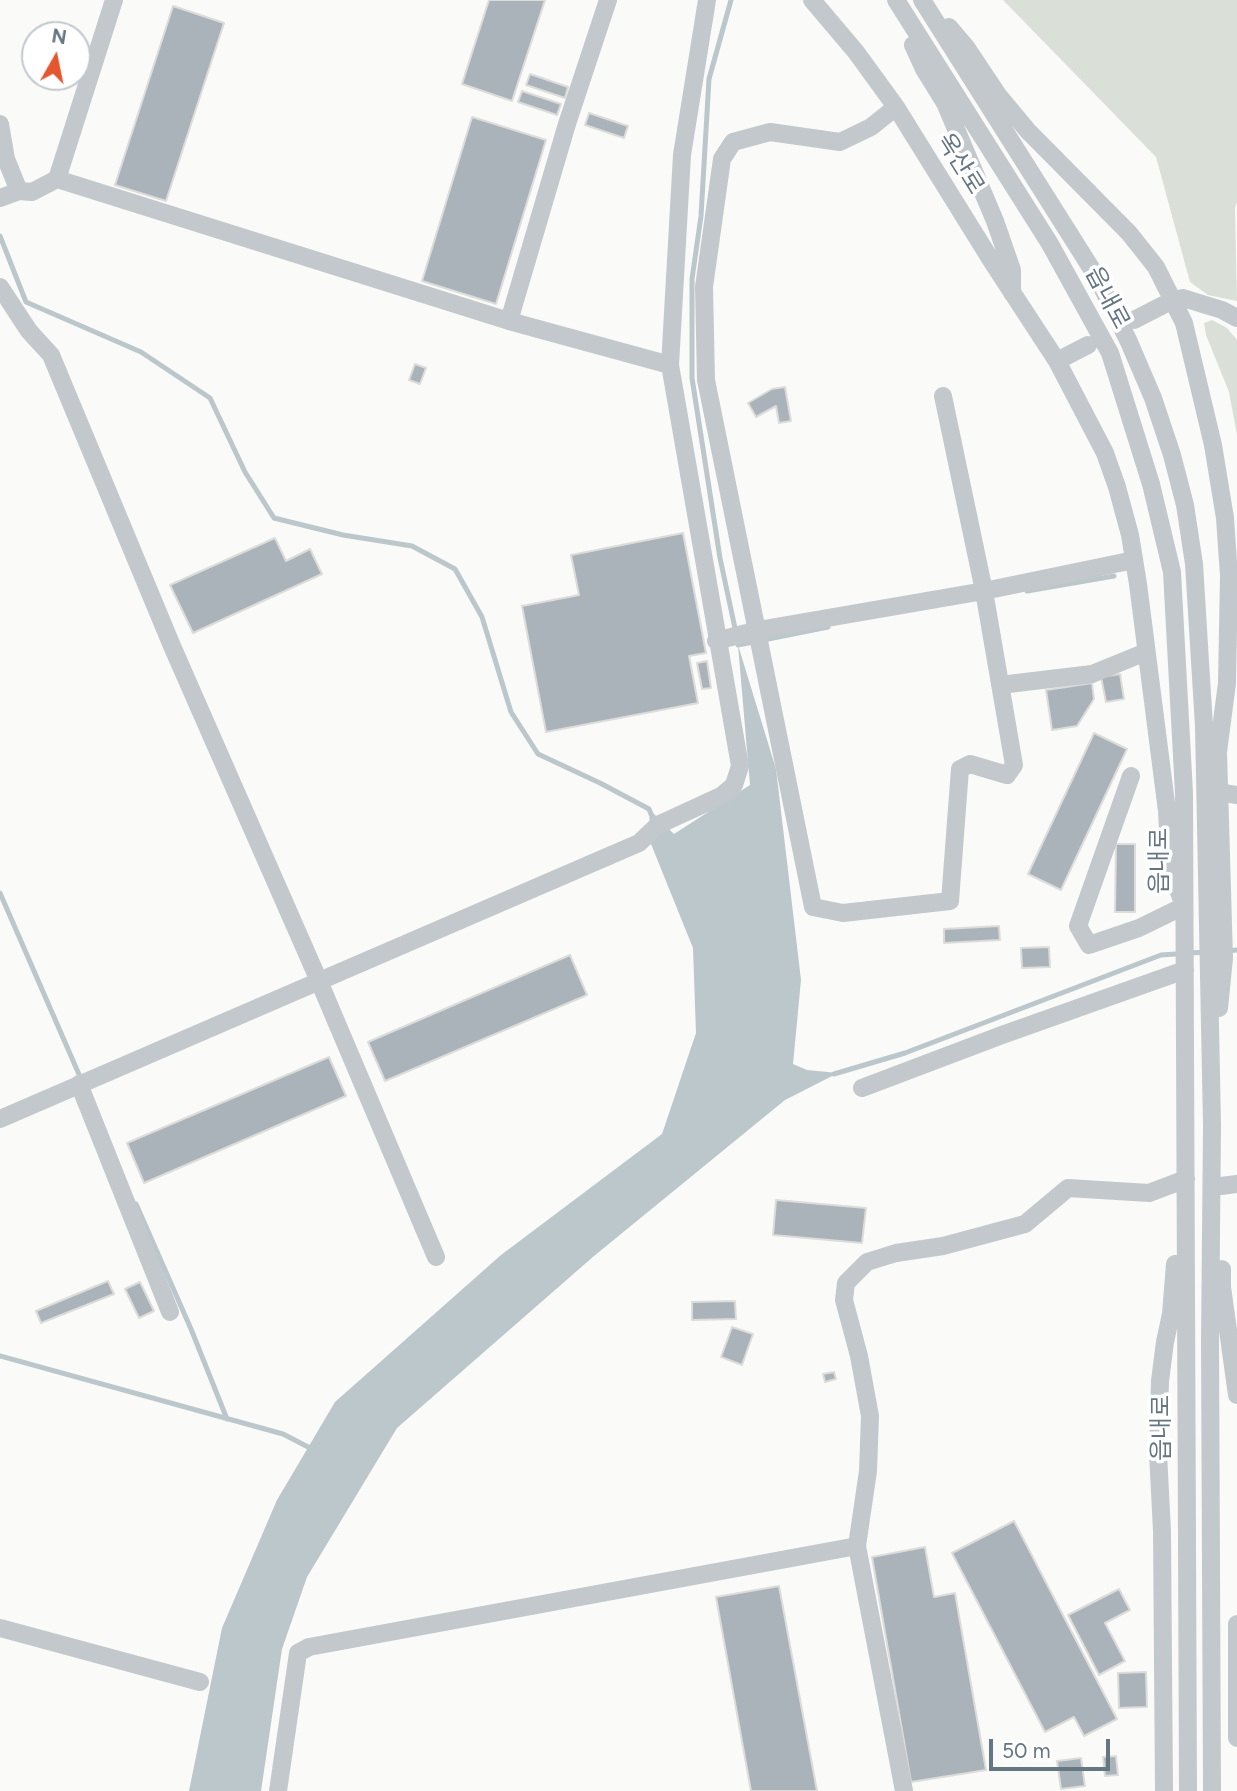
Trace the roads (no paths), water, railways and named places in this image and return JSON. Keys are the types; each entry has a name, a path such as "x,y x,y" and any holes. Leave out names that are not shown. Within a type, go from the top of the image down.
{"street":[{"path":"57,179 114,0"},
{"path":"509,321 567,124 608,0"},
{"path":"0,1119 639,844 658,825 721,796 734,785 740,766 716,641 670,365 682,155 707,0"},
{"name":"옥산로","path":"812,0 856,52 896,107 1057,361 1104,453 1121,499 1134,560 1167,811 1170,868 1184,906"},
{"path":"894,0 924,69 945,103 995,221 1012,271 1012,293"},
{"name":"읍내로","path":"894,0 1050,244 1110,353 1143,458 1172,572 1184,793 1188,1791"},
{"path":"924,0 966,47 998,95 1028,131 1129,233 1156,267 1184,323 1200,383 1225,518 1228,576 1227,683 1217,752 1223,949 1212,1095 1221,1167 1229,1185 1222,1287 1237,1395"},
{"name":"읍내로","path":"924,0 1098,279 1153,398 1172,454 1185,505 1194,564 1200,638 1212,1095 1212,1791"},
{"path":"896,107 871,127 840,142 770,132 733,142 722,159 704,287 706,380 813,907 843,913 950,901 960,769 970,764 1007,775 1014,765 984,591 943,396"},
{"path":"0,124 6,159 19,191"},
{"path":"0,198 19,191 32,191 57,179 509,321 670,365"},
{"path":"0,286 29,331 51,355 167,633 320,981 436,1257"},
{"path":"1134,320 1173,300 1184,298 1222,310 1237,318"},
{"path":"1057,361 1088,345"},
{"path":"716,641 758,630 984,591 1134,560"},
{"path":"1000,685 1092,674 1146,652"},
{"path":"1131,776 1078,926 1089,945 1139,928 1184,906"},
{"path":"1218,792 1237,795"},
{"path":"862,1088 1185,967"},
{"path":"79,1084 170,1312"},
{"path":"1164,1791 1162,1544 1158,1453 1160,1381 1175,1276 1175,1200 1186,1180"},
{"path":"904,1791 857,1546 867,1471 870,1416 859,1356 844,1300 846,1283 867,1262 896,1253 943,1246 1025,1224 1068,1188 1150,1193 1186,1180"},
{"path":"278,1791 298,1653 309,1647 857,1546"},
{"path":"1237,1623 1237,1738"},
{"path":"0,1628 200,1682"}],"waterway":[{"path":"731,0 709,79 701,216 692,279 692,378 720,558 736,633"},
{"path":"0,236 26,302 141,352 210,398 245,472 274,518 343,535 412,546 455,569 482,617 511,712 538,754 649,809 651,814"},
{"path":"1027,591 1114,576"},
{"path":"738,645 828,627"},
{"path":"0,893 81,1079"},
{"path":"1226,951 1237,950"},
{"path":"834,1074 905,1053 1161,955 1206,952"},
{"path":"136,1204 227,1419"},
{"path":"0,1356 283,1434 312,1449"}]}
